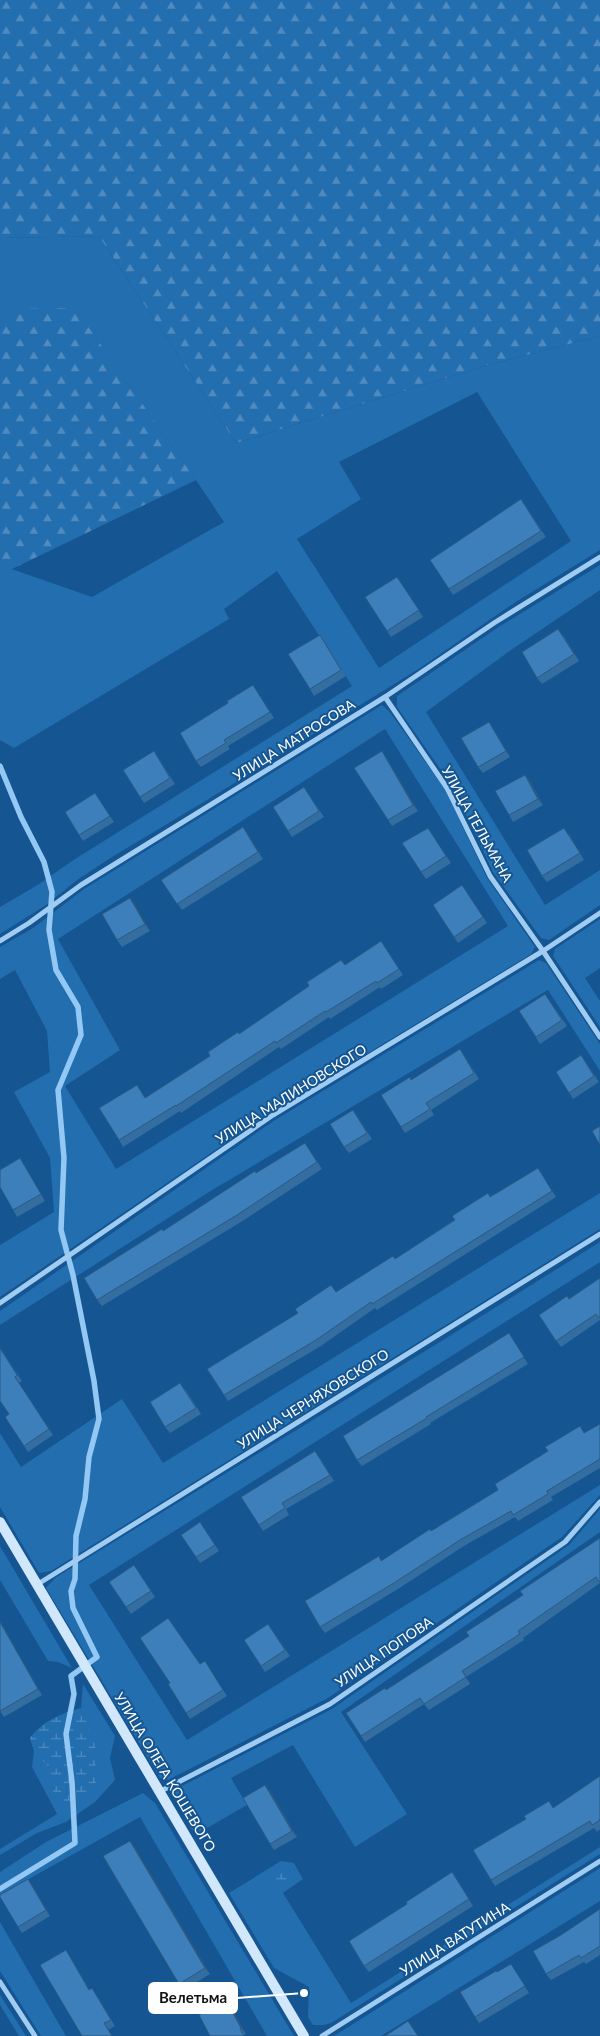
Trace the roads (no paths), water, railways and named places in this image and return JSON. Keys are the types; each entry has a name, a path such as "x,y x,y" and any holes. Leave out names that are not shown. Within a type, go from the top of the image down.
{"street":[{"name":"УЛИЦА МАТРОСОВА","path":"0,941 29,923 81,885 384,696 494,623 600,557"},
{"name":"УЛИЦА ТЕЛЬМАНА","path":"384,696 447,788 490,876 600,1037"},
{"name":"УЛИЦА МАЛИНОВСКОГО","path":"0,1303 273,1116 543,951 600,913"},
{"name":"УЛИЦА ЧЕРНЯХОВСКОГО","path":"38,1584 600,1234"},
{"name":"УЛИЦА ПОПОВА","path":"161,1791 330,1704 565,1542 600,1502"},
{"name":"УЛИЦА ОЛЕГА КОШЕВОГО","path":"0,1522 161,1791 304,2036"},
{"name":"УЛИЦА ВАТУТИНА","path":"322,2036 600,1861"},
{"path":"0,1982 34,2036"}],"waterway":[{"path":"0,766 21,817 44,862 52,892 49,930 56,970 78,1007 81,1035 58,1090 64,1158 61,1230 73,1275 94,1381 99,1419 89,1457 85,1499 76,1536 75,1579 71,1591 73,1608 97,1657 71,1676 74,1694 66,1734 72,1782 75,1843 0,1889"}],"place":[{"name":"Велетьма","path":"304,1993"}]}
